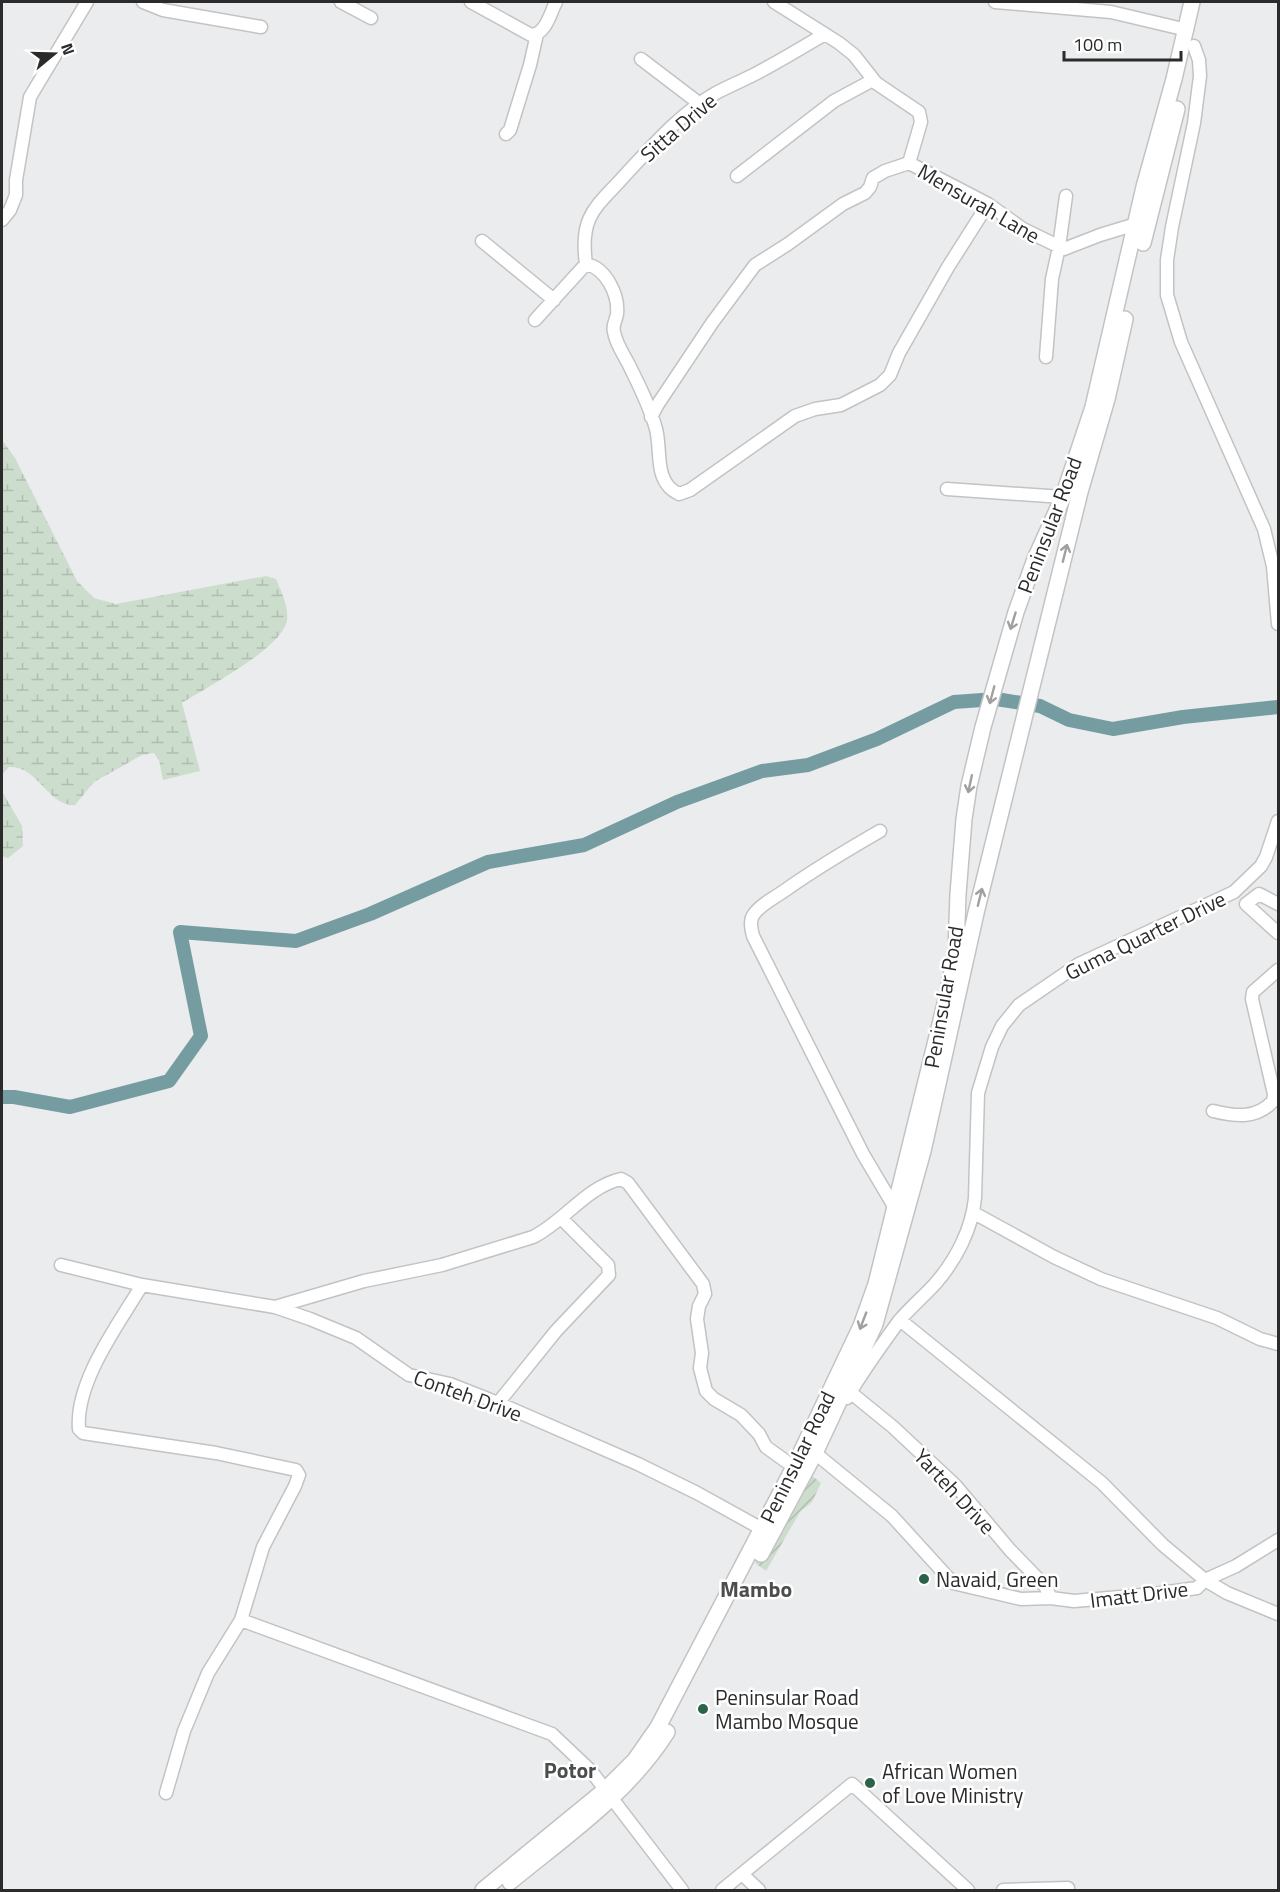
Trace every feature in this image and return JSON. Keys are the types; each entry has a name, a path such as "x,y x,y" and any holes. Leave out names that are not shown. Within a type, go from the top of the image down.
{"main road":[{"name":"Peninsular Road","path":"500,1890 609,1794 635,1760 658,1727 707,1646 816,1453 830,1406 876,1284 926,1089 956,952 964,819 983,727 1016,612 1035,559 1063,497 1094,407 1144,187 1187,30 1192,2"},
{"name":"Peninsular Road","path":"707,1646 794,1467 875,1324 889,1279 945,1057 976,913 1080,492 1107,399 1147,225 1194,46 1203,2"},
{"name":"Peninsular Road","path":"483,1890 609,1794"}],"street":[{"path":"2,220 10,210 16,195 16,180 30,97 87,2"},
{"path":"143,2 163,10 261,27"},
{"path":"341,2 371,18"},
{"path":"471,2 531,34 537,34 543,30 556,2"},
{"name":"Mensurah Lane","path":"774,2 854,55 873,80 892,96 919,112 921,122 909,163 988,204 1023,229 1064,249 1136,224"},
{"path":"994,2 1111,12 1187,30"},
{"path":"506,134 510,130 537,34"},
{"name":"Sitta Drive","path":"586,264 584,235 592,211 654,144 715,93 758,73 825,34"},
{"name":"Peninsular Road","path":"1194,46 1199,60 1200,76 1194,123 1170,238 1167,295 1181,342 1264,530 1276,585 1278,624"},
{"path":"641,58 700,104"},
{"path":"737,176 834,101 873,80"},
{"path":"651,417 712,323 755,265 843,204 865,193 870,188 873,178 885,171 909,163"},
{"path":"1046,357 1052,279 1066,196"},
{"path":"536,320 586,264 594,266 603,273 611,286 617,314 613,330 657,431 661,472 670,490 679,494 690,490 795,416 815,409 841,405 880,385 890,375 899,353 948,267 988,204"},
{"path":"482,241 555,300"},
{"path":"946,489 1063,497"},
{"name":"Guma Quarter Drive","path":"830,1406 841,1405 900,1320 936,1283 960,1247 974,1213 978,1148 978,1093 992,1047 1002,1026 1019,1005 1079,964 1233,892 1261,866 1278,821"},
{"path":"880,831 818,867 767,902 753,914 751,930 863,1154 895,1208"},
{"path":"1278,904 1259,894 1246,904 1278,933"},
{"path":"1213,1111 1235,1116 1250,1114 1260,1112 1273,1101 1274,1094 1252,999 1253,992 1278,970"},
{"path":"275,1307 364,1281 513,1245 548,1230 581,1200 621,1179 628,1183 703,1284 705,1294 699,1306 697,1319 702,1353 700,1368 706,1391 714,1399 741,1415 759,1434 766,1447 794,1467"},
{"path":"974,1213 1054,1257 1101,1279 1217,1318 1260,1339 1278,1344"},
{"path":"498,1403 556,1331 609,1275 608,1265 561,1218"},
{"name":"Conteh Drive","path":"62,1265 142,1285 275,1307 356,1338 409,1375 450,1384 638,1464 762,1529"},
{"path":"142,1285 89,1378 82,1403 79,1430 83,1433 216,1453 296,1470 299,1475 263,1547 241,1620 208,1673 184,1731 166,1793"},
{"path":"900,1320 1102,1483 1163,1545 1205,1580 1227,1593 1278,1614"},
{"name":"Yarteh Drive","path":"850,1392 893,1427 956,1486 1010,1550 1046,1586 1051,1598"},
{"name":"Imatt Drive","path":"816,1453 892,1516 953,1583 1020,1599 1051,1598 1074,1601 1197,1588 1205,1580 1244,1561 1278,1540"},
{"path":"241,1620 552,1734 591,1772 682,1890"},
{"path":"722,1890 852,1784 968,1890"},
{"path":"742,1874 759,1890"},
{"path":"1003,1890 1068,1888"}],"green space":[{"path":"2,440 15,458 77,581 94,598 116,604 266,576 276,579 287,610 287,620 282,631 259,654 182,703 200,771 163,780 159,760 154,753 142,755 94,782 75,805 65,804 57,799 28,772 19,768 9,767 2,775"},
{"path":"2,791 22,826 23,846 8,858 2,856"},
{"path":"804,1469 821,1483 812,1502 800,1512 766,1571 755,1563"}],"waterway":[{"path":"2,1097 70,1107 169,1081 201,1036 180,932 296,941 370,914 488,862 584,845 677,802 762,771 808,765 877,739 954,702 996,699 1040,706 1069,720 1113,729 1183,717 1278,707"}],"place":[{"name":"Navaid, Green","path":"924,1579"},
{"name":"Peninsular Road Mambo Mosque","path":"703,1709"},
{"name":"African Women of Love Ministry","path":"870,1783"}],"district":[{"name":"Mambo","path":"756,1589"},
{"name":"Potor","path":"570,1770"}]}
